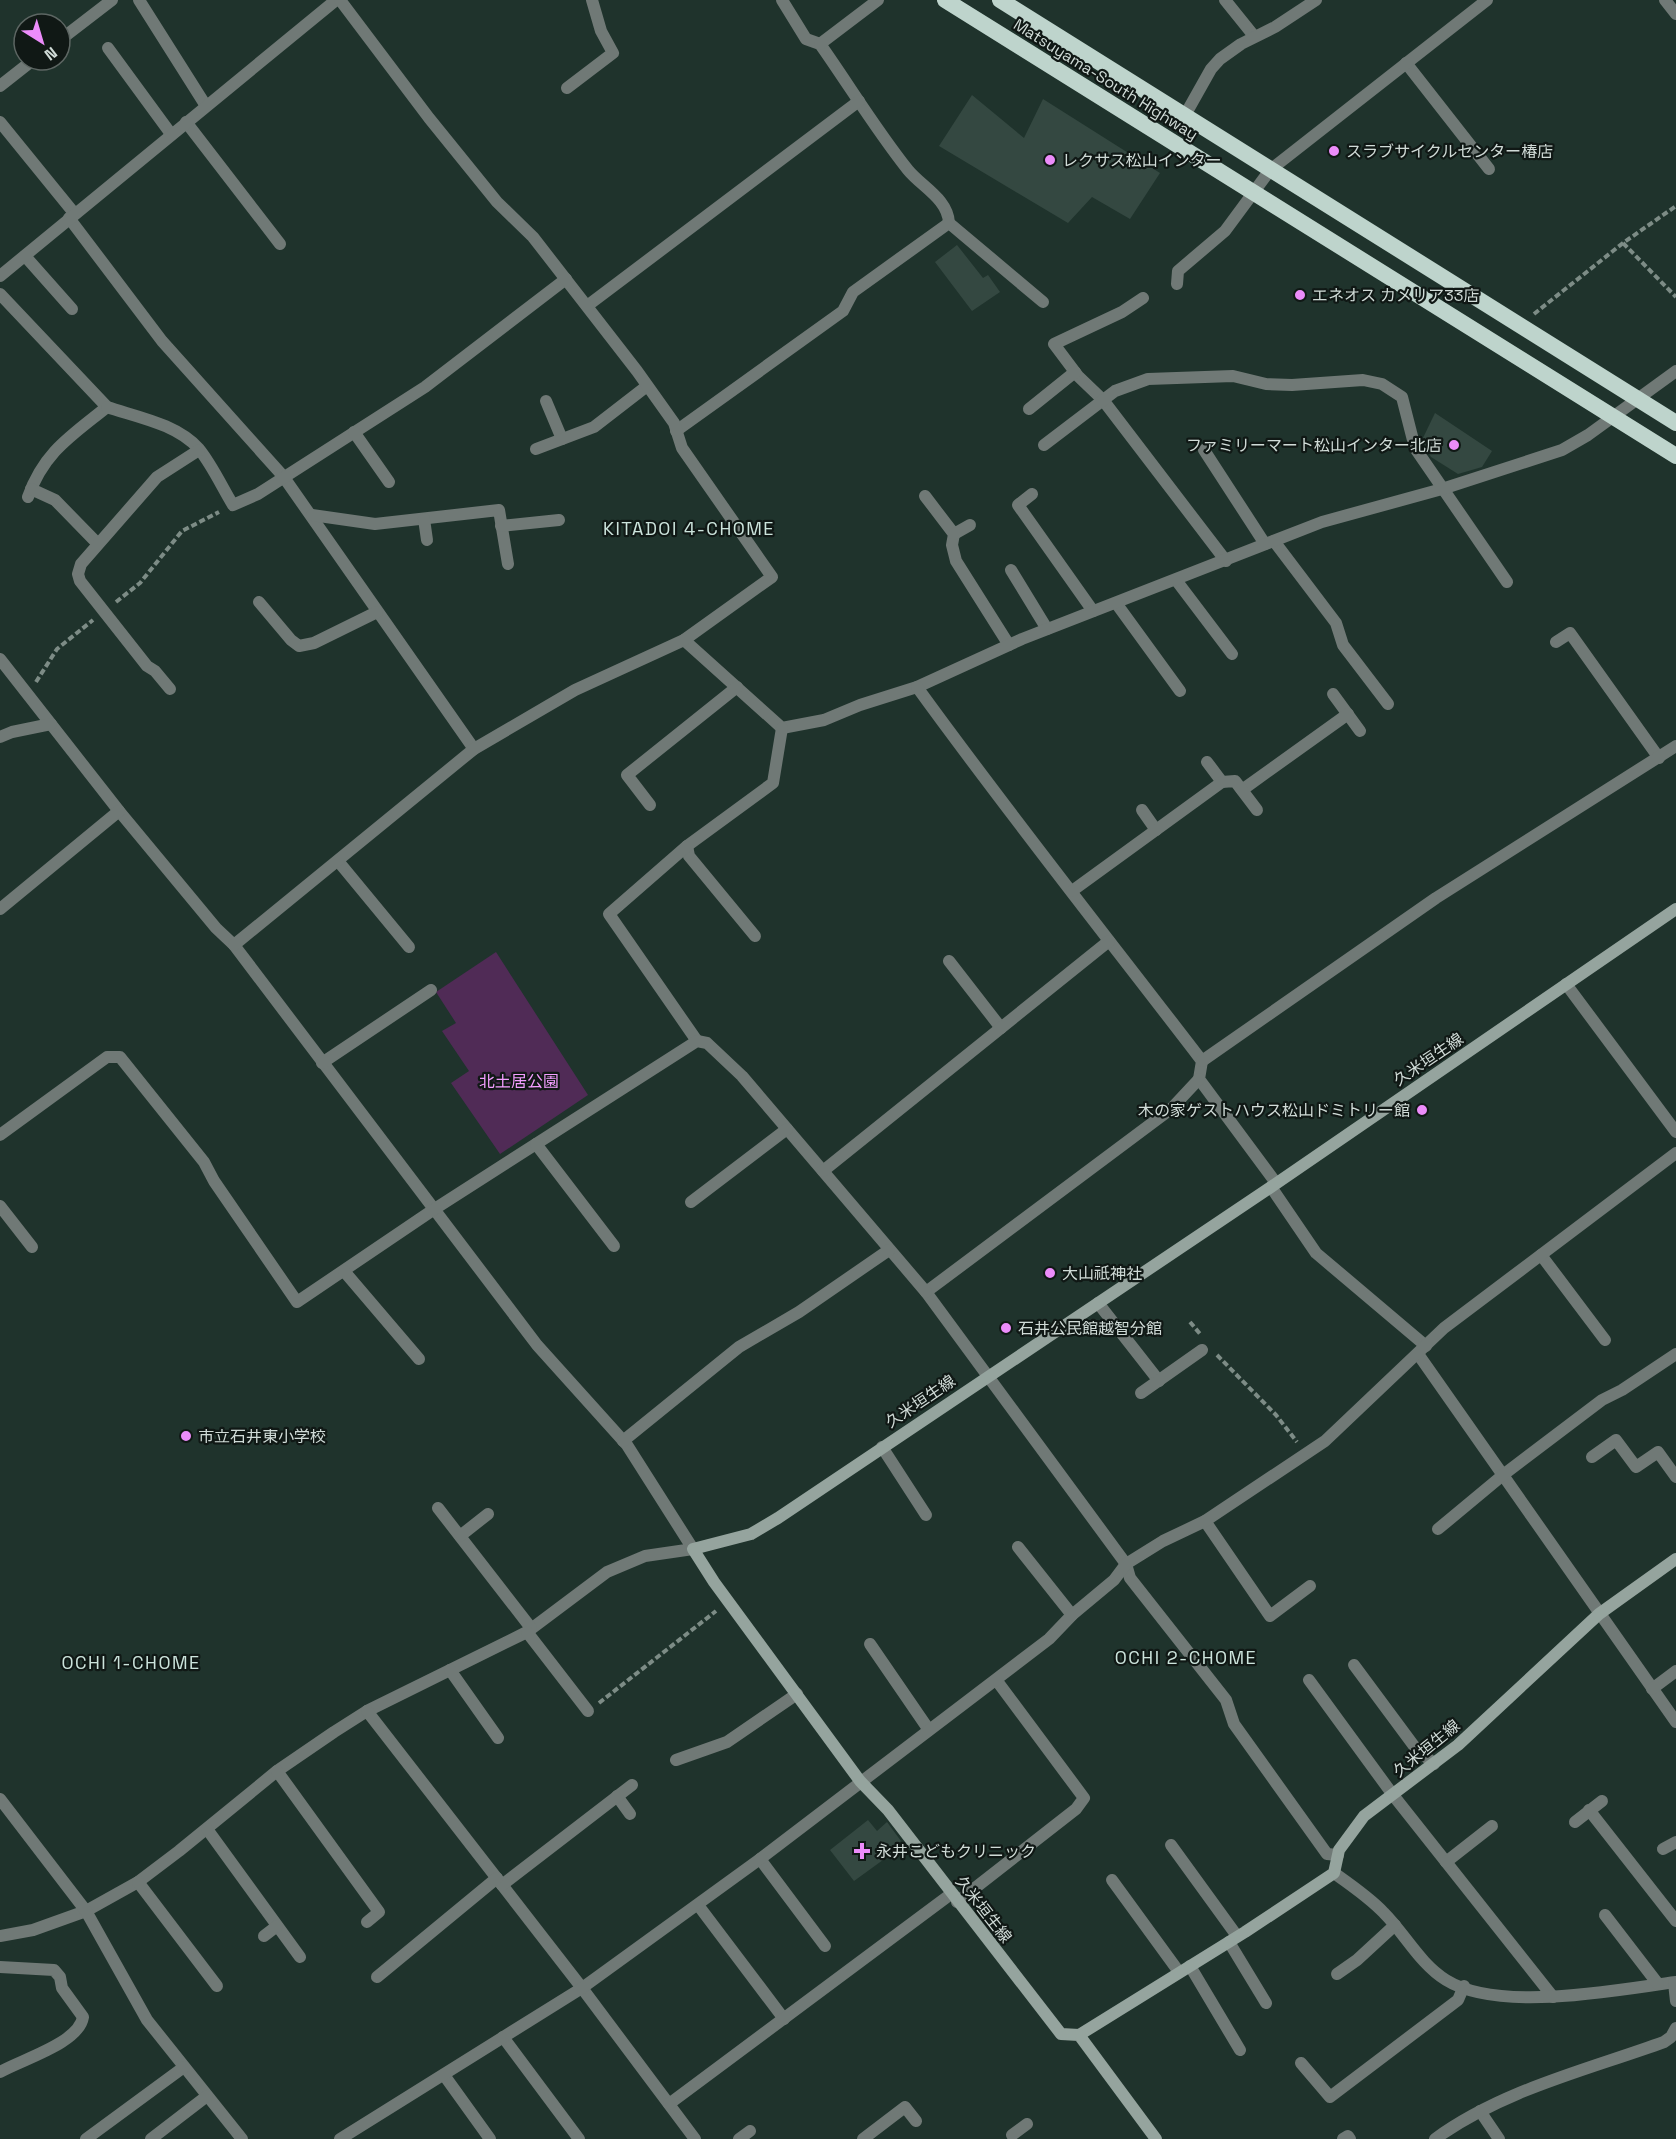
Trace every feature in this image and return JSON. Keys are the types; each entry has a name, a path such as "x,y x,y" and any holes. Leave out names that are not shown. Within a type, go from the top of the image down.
{"highway":[{"name":"Matsuyama-South Highway","path":"945,0 1676,456"},
{"name":"Matsuyama-South Highway","path":"1000,0 1676,423"}],"main road":[{"name":"久米垣生線","path":"1080,2035 1061,2034 888,1810 860,1781 729,1602 693,1548 751,1534 1274,1185 1676,909"},
{"name":"久米垣生線","path":"1334,1873 1338,1855 1364,1816 1458,1745 1599,1614 1676,1558"},
{"path":"1156,2139 1080,2035 1334,1873"}],"street":[{"path":"72,31 112,0"},
{"path":"139,0 206,106"},
{"path":"0,276 171,134 338,0 497,202 533,237 587,306 674,423 682,448 772,577 684,640 575,690 474,749 234,945"},
{"path":"567,88 613,53 601,31 592,0"},
{"path":"782,0 806,39 820,44 909,171 931,190 948,214 949,224 1043,302"},
{"path":"820,44 878,0"},
{"path":"1225,0 1254,36"},
{"path":"1184,117 1211,69 1229,52 1254,36 1275,27 1302,4 1316,0"},
{"path":"1176,284 1178,271 1225,231 1270,170 1487,0"},
{"path":"1665,0 1676,14"},
{"path":"108,48 171,134"},
{"path":"1406,63 1489,170"},
{"path":"0,86 18,72"},
{"path":"587,306 859,101"},
{"path":"186,122 280,244"},
{"path":"2,128 72,216 162,341 284,476 474,749"},
{"path":"676,431 843,311 853,292 949,224"},
{"path":"25,256 72,309"},
{"path":"0,294 107,407 173,431 199,450 233,505 258,494 425,387 566,279"},
{"path":"1143,298 1122,312 1054,344 1075,372 1103,400 1226,561"},
{"path":"782,728 824,720 860,705 917,687 1047,629 1322,522 1442,489 1562,450 1676,371"},
{"path":"1029,409 1075,372"},
{"path":"1044,445 1115,391 1148,380 1233,376 1266,384 1292,385 1352,380 1382,384 1402,397 1415,448 1507,582"},
{"path":"536,449 594,427 647,386"},
{"path":"546,401 562,439"},
{"path":"97,543 55,500 29,493 37,472 48,457 107,407"},
{"path":"354,432 389,482"},
{"path":"170,689 155,671 147,666 80,581 78,574 81,564 97,543 157,477 199,450"},
{"path":"1204,450 1270,543 1336,623 1343,645 1388,704"},
{"path":"1032,494 1018,504 1093,611"},
{"path":"925,496 954,534 952,545 956,561 1009,645"},
{"path":"312,515 375,524 499,510 508,564"},
{"path":"424,519 427,540"},
{"path":"501,526 559,520"},
{"path":"954,534 970,525"},
{"path":"1011,570 1047,629"},
{"path":"1176,580 1232,654"},
{"path":"260,602 291,640 299,646 314,643 377,612"},
{"path":"1116,603 1180,691"},
{"path":"1556,642 1570,633 1659,758"},
{"path":"684,640 782,728"},
{"path":"0,659 119,811 216,928 234,945 537,1345 623,1441 693,1548 645,1556 607,1572 529,1630 367,1711 277,1771 138,1882 86,1911 33,1930 0,1936"},
{"path":"650,806 627,775 737,687"},
{"path":"917,687 992,791 1202,1061"},
{"path":"1333,694 1360,731"},
{"path":"1242,790 1348,714"},
{"path":"0,737 12,732 51,724"},
{"path":"697,1041 609,914 687,846 741,803 758,796 773,783 782,728"},
{"path":"926,1292 1171,1109 1199,1078 1202,1061 1436,898 1676,746"},
{"path":"1207,762 1222,782"},
{"path":"1072,891 1222,782 1235,781 1257,810"},
{"path":"1142,810 1156,830"},
{"path":"0,909 119,811"},
{"path":"687,846 689,856 755,936"},
{"path":"338,861 409,947"},
{"path":"823,1171 1109,941"},
{"path":"949,961 1001,1028"},
{"path":"1566,984 1676,1132"},
{"path":"322,1063 430,990"},
{"path":"0,1135 107,1057 120,1057 204,1162 214,1181 297,1302 433,1210 697,1041 707,1043 735,1070 787,1129 926,1292 1126,1564 1130,1578 1226,1700 1234,1724 1327,1854 1338,1855"},
{"path":"1199,1078 1274,1185 1316,1253 1422,1350 1503,1475 1676,1722"},
{"path":"691,1202 787,1129"},
{"path":"536,1144 614,1246"},
{"path":"340,2139 582,1988 698,1905 860,1781 997,1681 1049,1639 1072,1615 1114,1580 1126,1564 1163,1541 1205,1521 1325,1441 1444,1328 1676,1153"},
{"path":"0,1206 32,1247"},
{"path":"623,1441 739,1347 798,1312 889,1250"},
{"path":"1541,1255 1605,1340"},
{"path":"344,1270 419,1359"},
{"path":"1098,1303 1159,1381"},
{"path":"1141,1393 1206,1347"},
{"path":"1438,1529 1503,1475 1602,1400 1622,1390 1676,1354"},
{"path":"1592,1457 1616,1440 1636,1467 1658,1452 1676,1476"},
{"path":"882,1447 926,1515"},
{"path":"438,1508 588,1711"},
{"path":"460,1536 488,1514"},
{"path":"1205,1521 1270,1616 1310,1586"},
{"path":"1018,1546 1072,1615"},
{"path":"870,1644 929,1730"},
{"path":"1354,1665 1414,1746 1434,1764"},
{"path":"450,1670 498,1738"},
{"path":"1652,1689 1676,1671"},
{"path":"1309,1680 1392,1795 1553,1997"},
{"path":"669,2104 1076,1809 1084,1798 997,1681"},
{"path":"676,1760 727,1742 797,1694"},
{"path":"367,1711 500,1881 695,2139"},
{"path":"277,1771 379,1912 367,1922"},
{"path":"377,1977 500,1881 632,1785"},
{"path":"617,1796 630,1814"},
{"path":"0,1799 86,1911 147,2020 242,2139"},
{"path":"1575,1822 1602,1801"},
{"path":"1589,1810 1676,1922"},
{"path":"1446,1862 1492,1826"},
{"path":"207,1828 300,1958"},
{"path":"1663,1849 1676,1842"},
{"path":"1171,1845 1233,1939 1266,2003"},
{"path":"760,1859 825,1946"},
{"path":"1334,1873 1383,1911 1428,1966 1447,1981 1509,1997 1553,1997 1675,1982 1676,2001"},
{"path":"1112,1880 1185,1969 1240,2050"},
{"path":"138,1882 217,1986"},
{"path":"698,1905 784,2019"},
{"path":"1605,1915 1658,1984"},
{"path":"1337,1974 1357,1960 1395,1925"},
{"path":"264,1936 277,1926"},
{"path":"0,1967 54,1970 60,1977 62,1988 83,2016 82,2027 72,2037 0,2072"},
{"path":"1301,2063 1330,2097 1458,2000 1464,1986"},
{"path":"1436,2139 1480,2111 1503,2100 1664,2042 1671,2037 1676,2028"},
{"path":"503,2037 579,2139"},
{"path":"86,2139 184,2067"},
{"path":"444,2074 490,2139"},
{"path":"151,2139 207,2097"},
{"path":"863,2139 905,2107 916,2121"},
{"path":"1480,2111 1499,2139"},
{"path":"1011,2135 1027,2124"},
{"path":"739,2139 750,2131"},
{"path":"1343,2139 1348,2136 1350,2139"}],"path":[{"path":"1534,314 1623,243 1676,206"},
{"path":"1623,243 1676,297"},
{"path":"29,695 43,668 57,649 140,583 182,531 233,505"},
{"path":"1190,1322 1206,1347 1276,1415 1307,1454"},
{"path":"588,1711 729,1602"}],"green space":[{"name":"北土居公園","path":"496,952 588,1095 500,1154 451,1083 469,1071 442,1031 456,1023 436,992"}],"building":[{"name":"レクサス松山インター","path":"972,95 1024,138 1043,99 1160,173 1130,219 1092,197 1068,223 939,146"},
{"path":"957,245 983,278 988,275 1000,292 972,311 935,262"},
{"name":"ファミリーマート松山インター北店","path":"1435,413 1492,451 1482,467 1458,474 1431,457 1422,440"},
{"name":"永井こどもクリニック","path":"868,1820 877,1831 887,1822 901,1841 891,1849 894,1852 854,1881 830,1850"}],"place":[{"name":"スラブサイクルセンター椿店","path":"1334,151"},
{"name":"レクサス松山インター","path":"1050,160"},
{"name":"エネオス カメリア33店","path":"1300,295"},
{"name":"ファミリーマート松山インター北店","path":"1454,445"},
{"name":"木の家ゲストハウス松山ドミトリー館","path":"1422,1110"},
{"name":"大山祇神社","path":"1050,1273"},
{"name":"石井公民館越智分館","path":"1006,1328"},
{"name":"市立石井東小学校","path":"186,1436"},
{"name":"永井こどもクリニック","path":"862,1851"}],"district":[{"name":"KITADOI 4-CHOME","path":"689,529"},
{"name":"OCHI 2-CHOME","path":"1186,1658"},
{"name":"OCHI 1-CHOME","path":"131,1663"}]}
